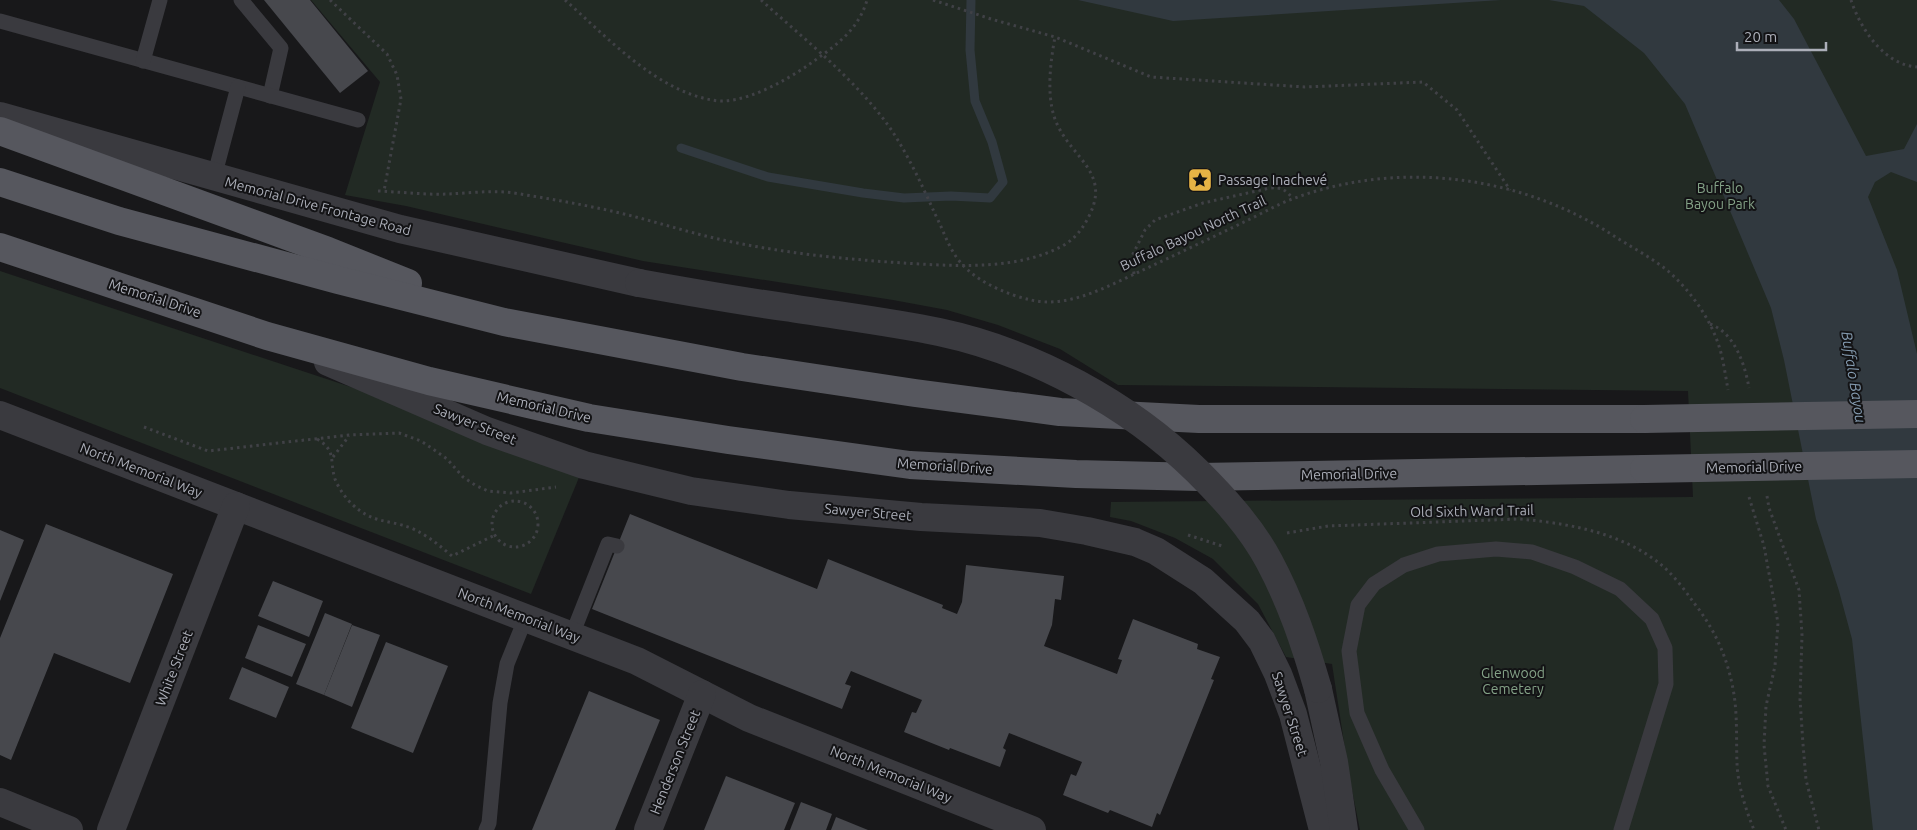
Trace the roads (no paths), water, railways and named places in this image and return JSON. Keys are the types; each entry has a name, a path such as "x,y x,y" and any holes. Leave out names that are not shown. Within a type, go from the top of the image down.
{"main road":[{"path":"0,131 328,251 504,322"},
{"path":"0,182 119,221 504,322 742,367 915,393 1060,412 1208,419 1644,419 1917,414"},
{"name":"Memorial Drive","path":"0,247 267,336 429,381 589,418 728,440 910,465 1076,474 1199,477 1917,464"}],"street":[{"name":"Memorial Drive Frontage Road","path":"0,116 400,229 639,284"},
{"name":"Sawyer Street","path":"639,284 941,333 991,347 1083,386 1127,413 1178,452 1218,492 1250,533 1268,559 1295,616 1318,688 1334,762 1344,830"},
{"name":"Sawyer Street","path":"267,336 487,431 584,464 691,491 789,505 921,517 1040,523 1135,542 1156,551 1203,581 1247,621 1262,641 1278,674 1293,714 1323,830"},
{"name":"North Memorial Way","path":"0,415 637,661 749,718 1032,830"},
{"name":"White Street","path":"111,830 236,506"},
{"name":"Henderson Street","path":"648,830 702,694"},
{"path":"0,802 69,830"}],"lane":[{"path":"143,61 160,0"},
{"path":"241,0 282,48 270,96"},
{"path":"0,21 358,120"},
{"path":"214,177 238,87"},
{"path":"572,635 608,544 617,546"},
{"path":"1417,830 1382,770 1357,713 1350,651 1358,605 1374,584 1404,566 1438,554 1496,549 1532,552 1575,568 1620,589 1652,619 1662,641 1665,648 1666,684 1621,830"},
{"path":"486,830 489,823 500,703 507,664 526,617"}],"water":[{"path":"1078,0 1501,0 1173,21"},
{"name":"Buffalo Bayou","path":"1549,0 1779,0 1794,19 1866,156 1904,149 1917,124 1917,182 1891,172 1875,182 1868,197 1897,270 1917,354 1917,830 1873,830 1852,639 1816,519 1784,360 1771,308 1685,104 1644,53 1584,6"}],"waterway":[{"path":"681,148 768,177 863,193 904,198 951,196 990,198 1003,182 992,142 975,101 970,50 971,0"}],"place":[{"name":"Passage Inachevé","path":"1200,180"}],"park label":[{"name":"Buffalo Bayou Park","path":"1720,196"},
{"name":"Glenwood Cemetery","path":"1513,682"}]}
